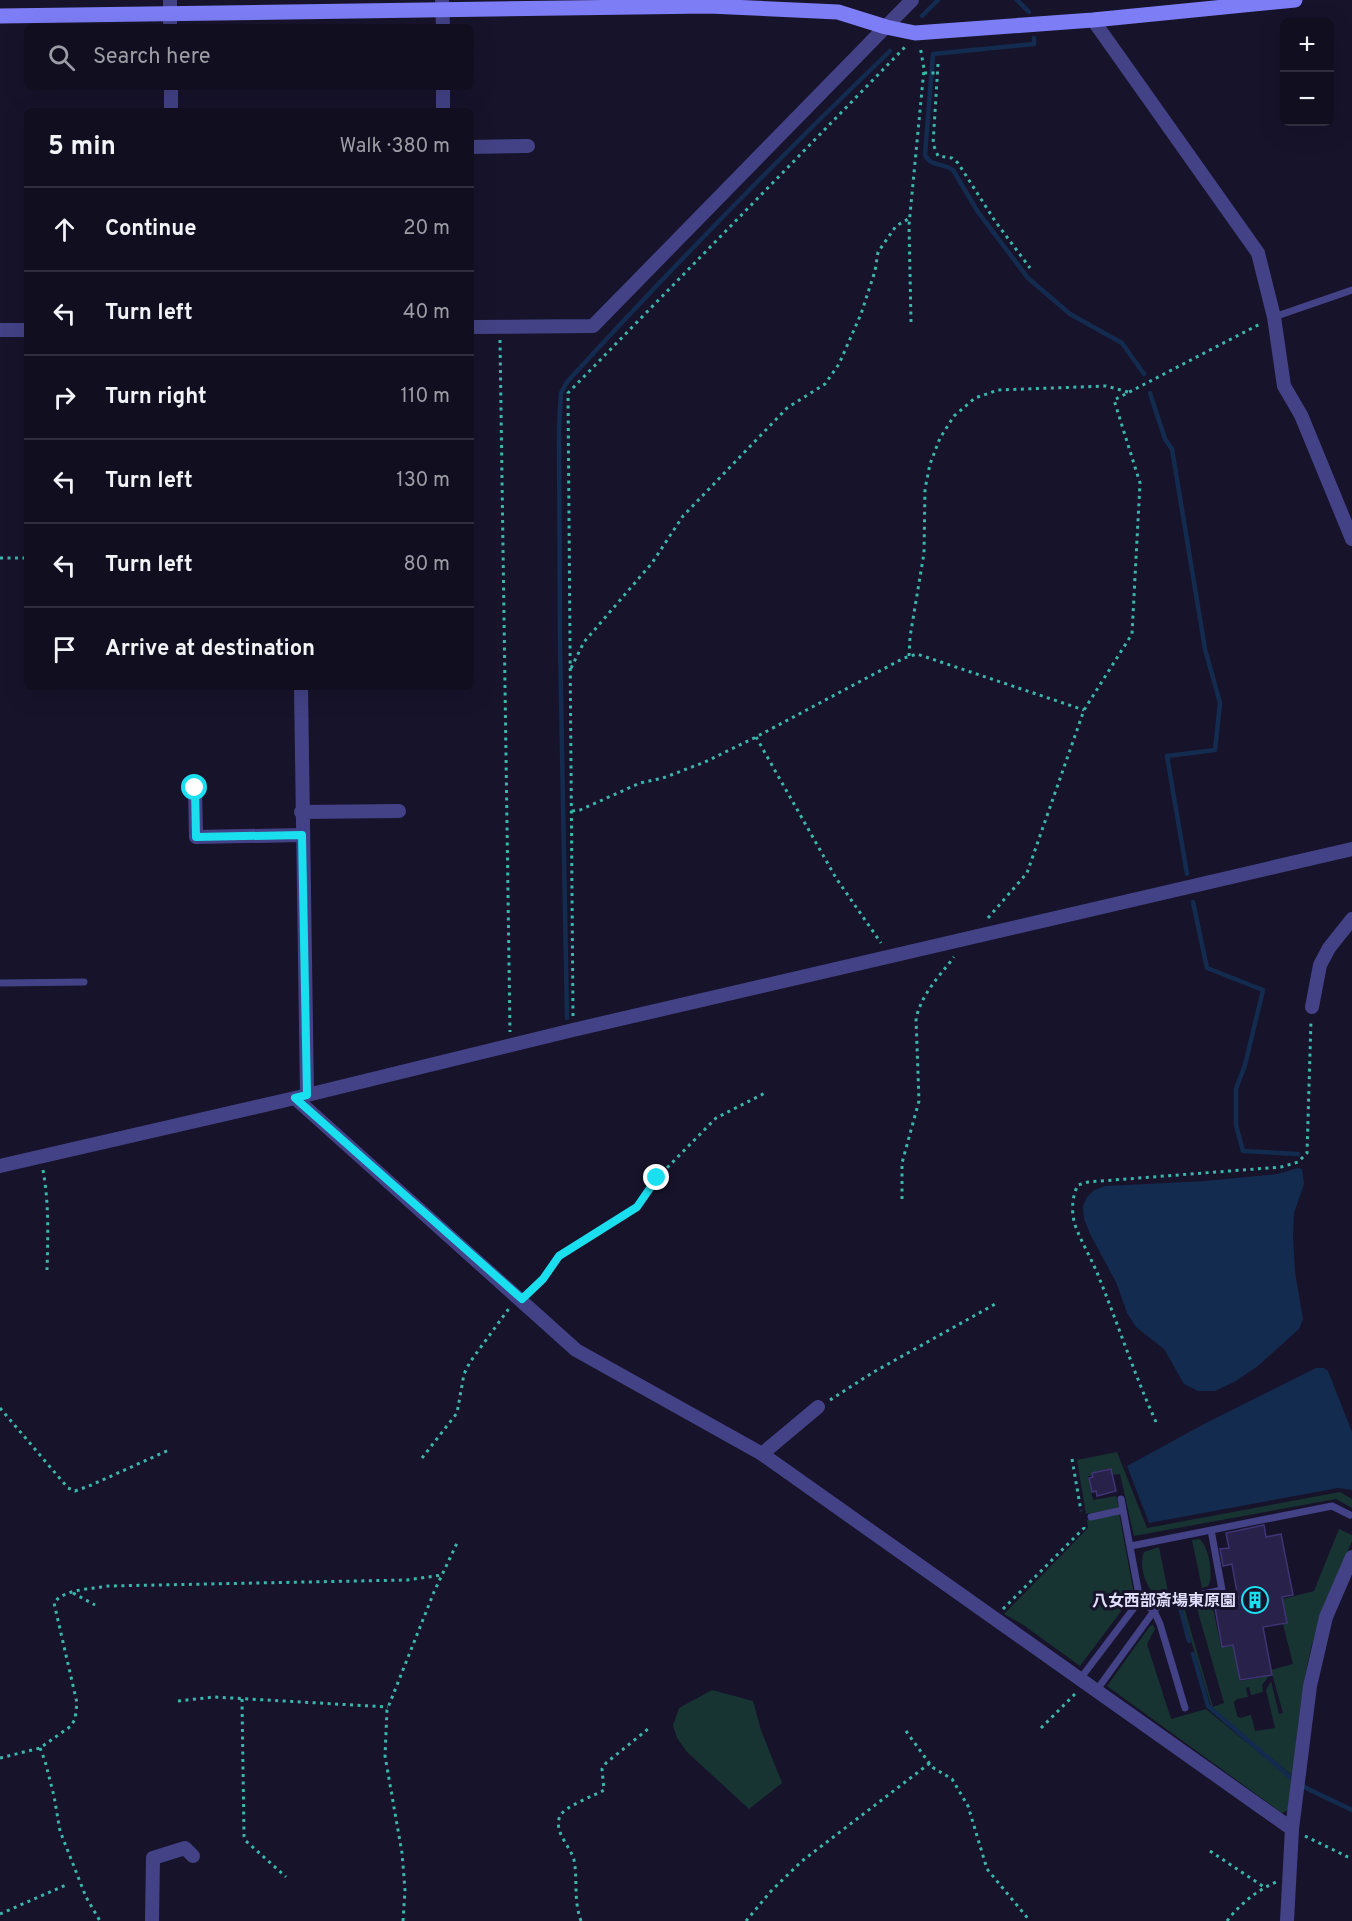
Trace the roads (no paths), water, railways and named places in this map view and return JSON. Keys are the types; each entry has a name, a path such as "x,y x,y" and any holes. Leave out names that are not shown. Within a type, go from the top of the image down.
{"main road":[{"path":"0,16 170,14 442,5 709,3 838,12 886,27 917,33 1093,20 1295,0"}],"street":[{"path":"474,327 593,326 912,0"},
{"path":"442,5 443,24"},
{"path":"1093,20 1258,253 1274,317 1284,386 1301,415 1352,539"},
{"path":"171,90 171,108"},
{"path":"443,90 443,108"},
{"path":"474,147 528,146"},
{"path":"0,330 24,330"},
{"path":"301,690 301,1097 576,1350 762,1455 1292,1829"},
{"path":"195,788 196,837 302,835"},
{"path":"301,812 399,811"},
{"path":"0,1166 1352,849"},
{"path":"1312,1007 1320,965 1329,948 1352,919"},
{"path":"762,1455 818,1407"},
{"path":"1287,1921 1292,1829 1310,1686 1326,1617 1352,1557"},
{"path":"152,1921 153,1858 185,1848 193,1857"}],"lane":[{"path":"1274,317 1352,290"},
{"path":"0,983 84,982"},
{"path":"1087,1684 1140,1600 1121,1499"},
{"path":"1131,1546 1332,1506 1350,1515"},
{"path":"1091,1516 1124,1510"},
{"path":"1087,1684 1161,1603 1222,1590 1211,1530"},
{"path":"1140,1600 1154,1611 1160,1624 1185,1708"}],"water":[{"path":"1302,1169 1304,1184 1294,1213 1293,1237 1295,1272 1303,1319 1299,1329 1258,1366 1236,1381 1215,1391 1198,1391 1184,1384 1164,1349 1136,1327 1127,1313 1116,1282 1084,1219 1083,1206 1087,1197 1094,1190 1105,1186 1205,1181 1277,1174"},
{"path":"1316,1368 1324,1368 1328,1371 1352,1432 1352,1490 1338,1488 1149,1523 1127,1466 1204,1424"}],"waterway":[{"path":"922,16 938,0"},
{"path":"1017,0 1029,12"},
{"path":"1034,38 1034,44 933,54 925,155 934,163 953,170 978,212 1028,278 1070,314 1122,343 1144,374"},
{"path":"567,1018 560,641 559,428 561,393 567,382 686,255 890,51"},
{"path":"1150,393 1165,439 1172,449 1205,649 1220,703 1215,750 1167,756 1187,874"},
{"path":"1193,902 1207,968 1263,990 1245,1065 1236,1089 1236,1125 1243,1151 1298,1154"},
{"path":"1180,1607 1189,1641"},
{"path":"1193,1654 1208,1706 1289,1776 1306,1788 1352,1810"}],"place":[{"name":"八女西部斎場東原園","path":"1255,1600"}]}
